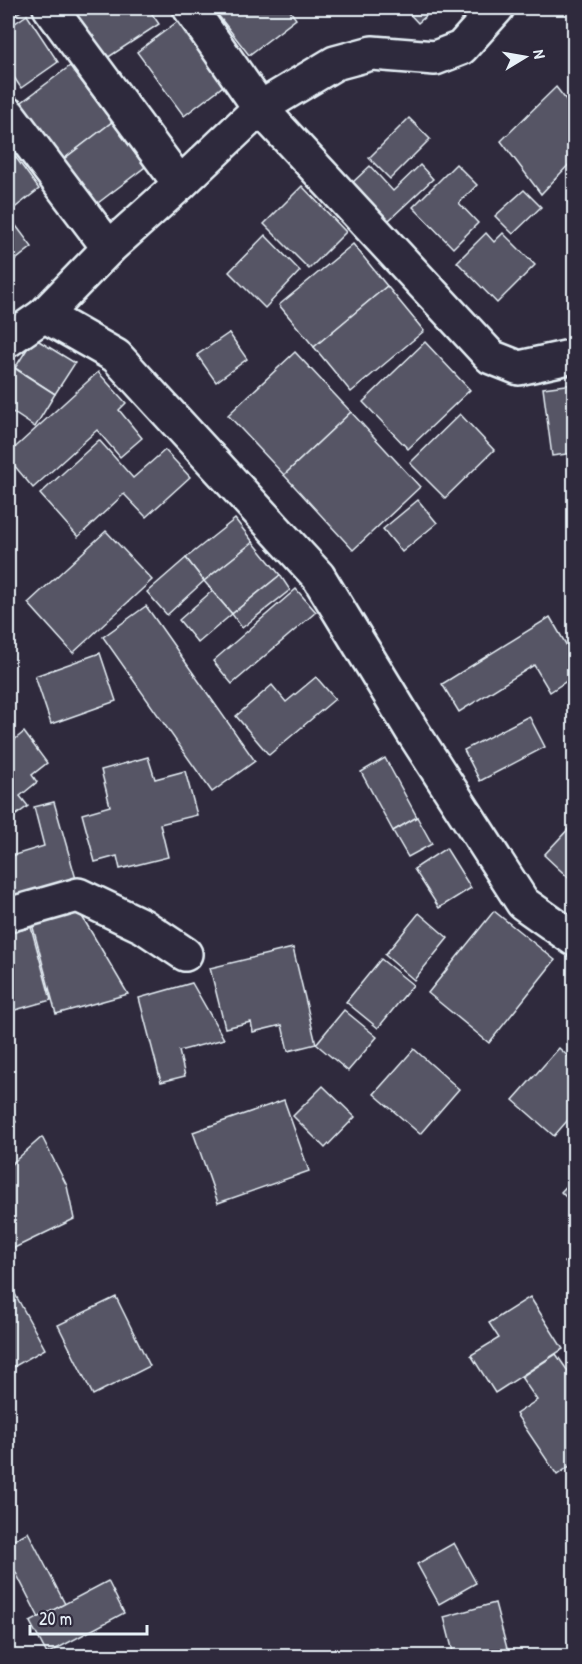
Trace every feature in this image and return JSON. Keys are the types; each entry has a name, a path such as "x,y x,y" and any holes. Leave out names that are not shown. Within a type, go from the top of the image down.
{"street":[{"path":"50,8 180,184"},
{"path":"190,8 260,108 491,357 519,368 574,356"},
{"path":"8,340 44,315 109,248 260,108 335,63 372,53 435,58 461,48 497,8"},
{"path":"8,114 109,248"},
{"path":"44,315 116,356 318,576 413,732 523,903 574,939"},
{"path":"8,915 78,895 143,926 185,954"}],"building":[{"path":"8,8 26,8 8,19"},
{"path":"61,8 148,8 159,24 98,64"},
{"path":"212,8 229,8 218,15"},
{"path":"229,8 288,8 296,19 249,55 218,15"},
{"path":"404,8 435,8 418,23"},
{"path":"27,15 58,62 21,88 8,68 8,28"},
{"path":"181,19 227,83 184,116 137,52"},
{"path":"70,66 112,122 60,162 18,105"},
{"path":"556,87 574,110 574,159 541,194 501,141"},
{"path":"409,118 430,139 390,179 369,158"},
{"path":"112,122 145,167 94,206 60,162"},
{"path":"8,147 39,189 8,213"},
{"path":"456,164 477,185 459,203 478,223 453,248 413,207"},
{"path":"420,165 433,179 388,221 352,183 370,166 393,191"},
{"path":"302,186 346,232 309,269 264,224"},
{"path":"524,190 541,207 513,234 495,216"},
{"path":"11,219 32,247 8,266 8,222"},
{"path":"486,233 494,242 503,233 535,265 497,303 457,262"},
{"path":"265,235 300,271 265,308 229,272"},
{"path":"353,244 387,286 314,347 279,305"},
{"path":"387,286 424,331 351,392 314,347"},
{"path":"229,333 247,359 216,382 197,355"},
{"path":"34,338 75,363 55,394 15,368"},
{"path":"425,342 470,390 408,449 363,402"},
{"path":"295,352 351,412 284,475 228,415"},
{"path":"8,364 55,394 35,427 8,409"},
{"path":"98,372 126,403 119,410 142,438 120,457 97,430 33,488 8,458 8,454"},
{"path":"574,384 574,453 552,456 543,388"},
{"path":"351,412 420,487 353,550 284,475"},
{"path":"460,414 494,450 445,498 410,463"},
{"path":"99,440 133,478 165,450 190,477 146,517 124,494 78,537 40,494"},
{"path":"418,500 437,523 402,552 383,529"},
{"path":"235,519 253,542 204,581 186,558"},
{"path":"106,531 152,580 73,653 28,603"},
{"path":"253,542 280,575 232,614 204,581"},
{"path":"186,558 204,581 167,615 147,592"},
{"path":"280,575 290,590 242,628 232,614"},
{"path":"296,589 316,612 232,684 213,661"},
{"path":"212,591 232,614 198,643 179,620"},
{"path":"146,606 255,761 212,792 103,637"},
{"path":"550,617 574,658 574,676 550,692 534,665 459,712 442,684"},
{"path":"100,653 116,701 51,724 35,676"},
{"path":"316,677 335,699 269,755 236,716 272,685 286,702"},
{"path":"529,716 545,747 480,781 464,750"},
{"path":"24,732 47,763 32,775 37,782 20,796 28,806 8,821 8,745"},
{"path":"148,757 155,779 185,771 197,815 160,824 168,857 120,869 117,856 95,862 82,814 110,806 101,770"},
{"path":"385,758 417,817 393,831 361,772"},
{"path":"54,802 76,879 10,897 8,857 44,846 34,807"},
{"path":"417,817 432,844 408,857 393,831"},
{"path":"574,823 574,883 544,855"},
{"path":"446,848 471,888 439,908 414,869"},
{"path":"77,908 128,994 56,1014 31,920"},
{"path":"494,911 555,960 489,1043 428,993"},
{"path":"419,913 448,938 414,980 385,955"},
{"path":"31,927 51,1000 8,1012 8,934"},
{"path":"293,948 316,1044 288,1051 282,1025 253,1032 251,1022 225,1028 210,968"},
{"path":"381,959 413,985 378,1028 346,1002"},
{"path":"192,983 224,1039 179,1051 185,1076 161,1082 139,998"},
{"path":"344,1010 377,1037 348,1071 316,1044"},
{"path":"559,1048 574,1062 574,1113 554,1136 513,1100"},
{"path":"414,1049 459,1089 420,1134 374,1094"},
{"path":"323,1086 355,1117 325,1148 293,1116"},
{"path":"284,1100 309,1171 218,1203 193,1132"},
{"path":"8,1105 16,1122 8,1126"},
{"path":"42,1137 67,1186 74,1219 8,1251 8,1167"},
{"path":"574,1178 574,1205 561,1192"},
{"path":"574,1254 574,1273 565,1262"},
{"path":"8,1284 45,1349 8,1370"},
{"path":"116,1297 150,1366 93,1395 58,1325"},
{"path":"530,1297 563,1349 495,1393 471,1355 499,1338 489,1323"},
{"path":"556,1354 572,1377 574,1375 574,1463 557,1475 516,1414 537,1400 521,1377"},
{"path":"28,1532 65,1604 39,1618 8,1557 8,1543"},
{"path":"454,1543 476,1583 439,1604 417,1564"},
{"path":"108,1581 124,1613 47,1654 30,1622"},
{"path":"495,1603 509,1656 454,1656 444,1617"},
{"path":"376,1648 380,1656 355,1656"}]}
